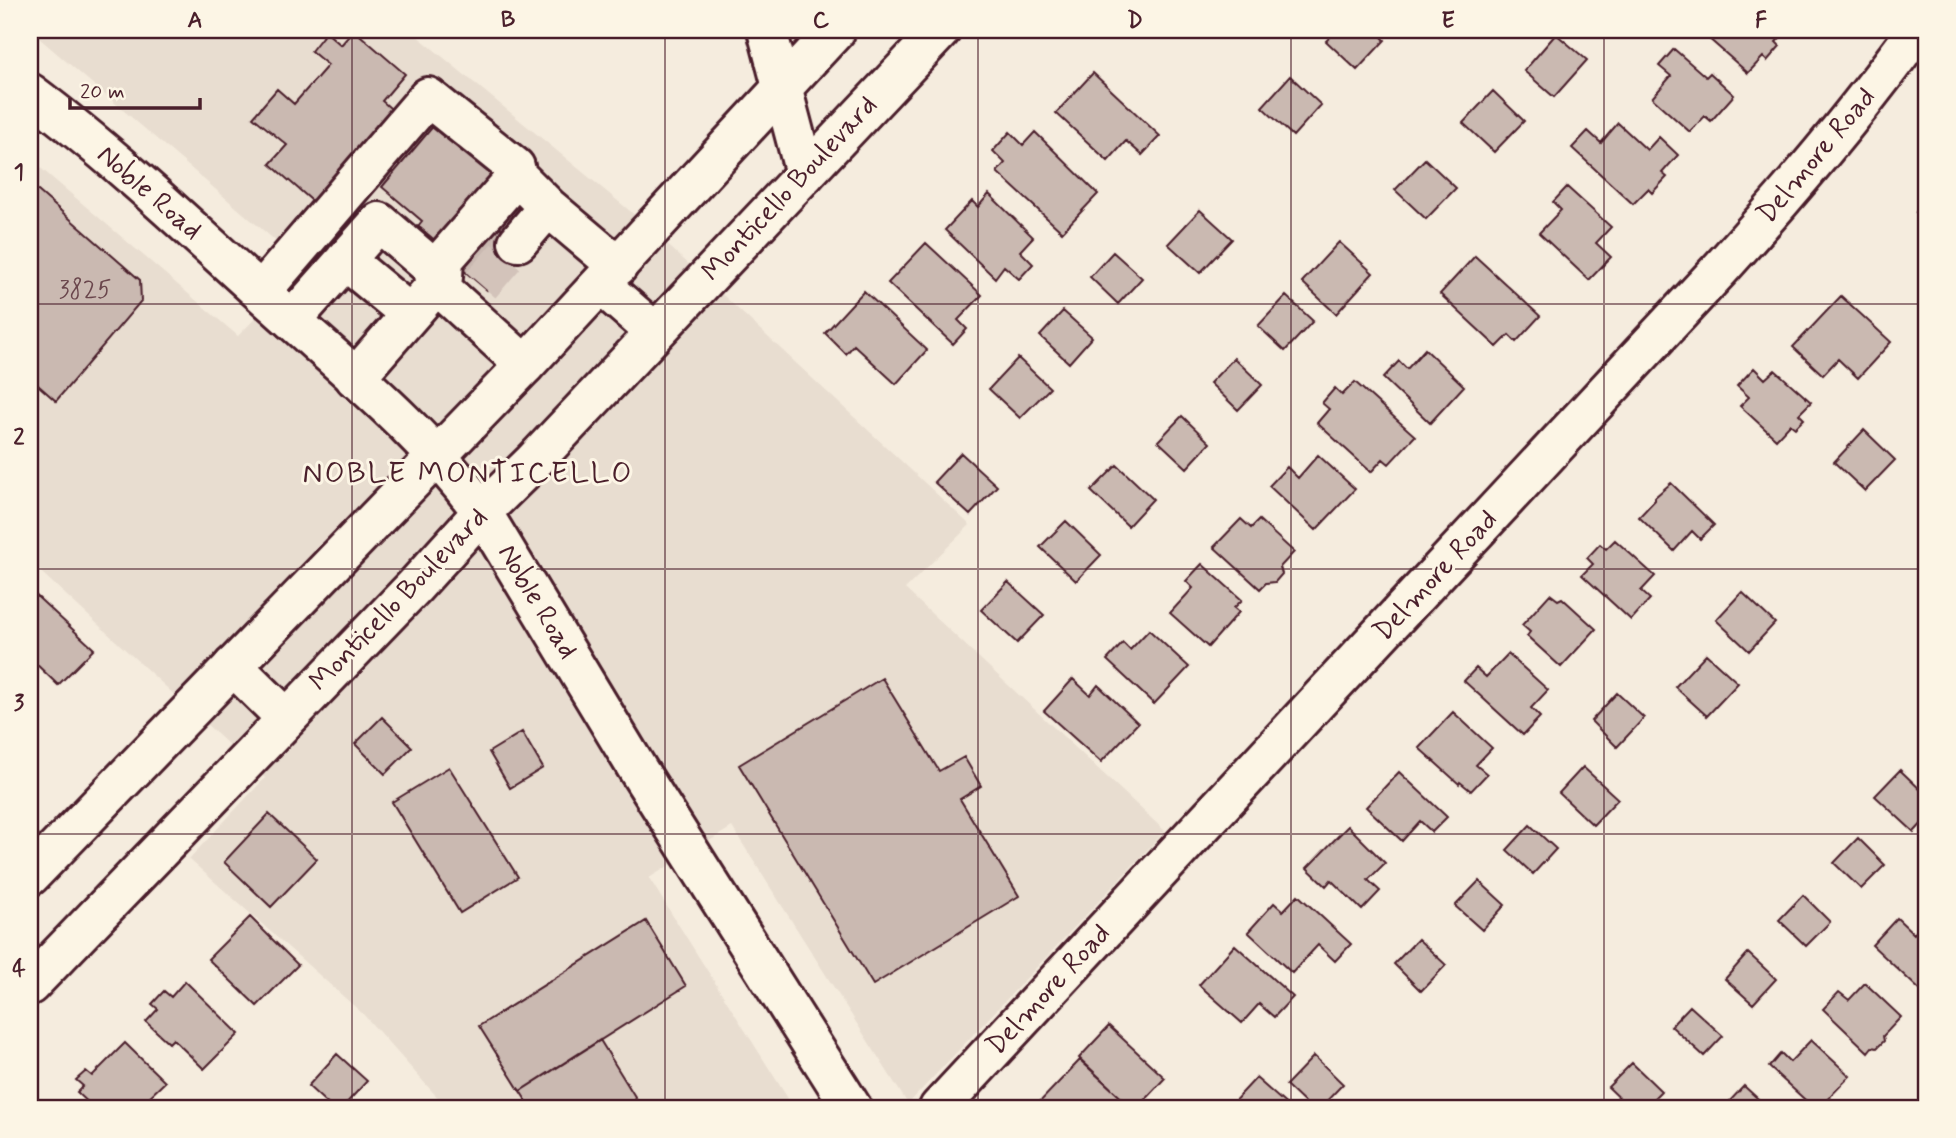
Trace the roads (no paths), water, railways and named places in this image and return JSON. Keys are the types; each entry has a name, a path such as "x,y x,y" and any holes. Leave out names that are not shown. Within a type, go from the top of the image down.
{"main road":[{"path":"767,30 805,174"},
{"path":"30,876 610,276 836,30"},
{"name":"Monticello Boulevard","path":"30,985 415,586 482,512 533,462 941,30"},
{"name":"Delmore Road","path":"939,1108 1730,258 1822,154 1917,30"},
{"name":"Noble Road","path":"30,93 133,175 399,416 437,454 482,512 638,770 852,1108"},
{"path":"261,292 428,97 515,167 517,176 610,276 655,332"},
{"path":"455,289 444,259 517,176"},
{"path":"518,242 548,207"},
{"path":"292,320 379,222 455,289 525,365"},
{"path":"345,260 410,314"},
{"path":"355,378 410,314 455,289"},
{"path":"233,666 286,718"}],"tunnel":[{"path":"481,285 518,242"}],"district":[{"name":"NOBLE MONTICELLO","path":"468,473"}]}
